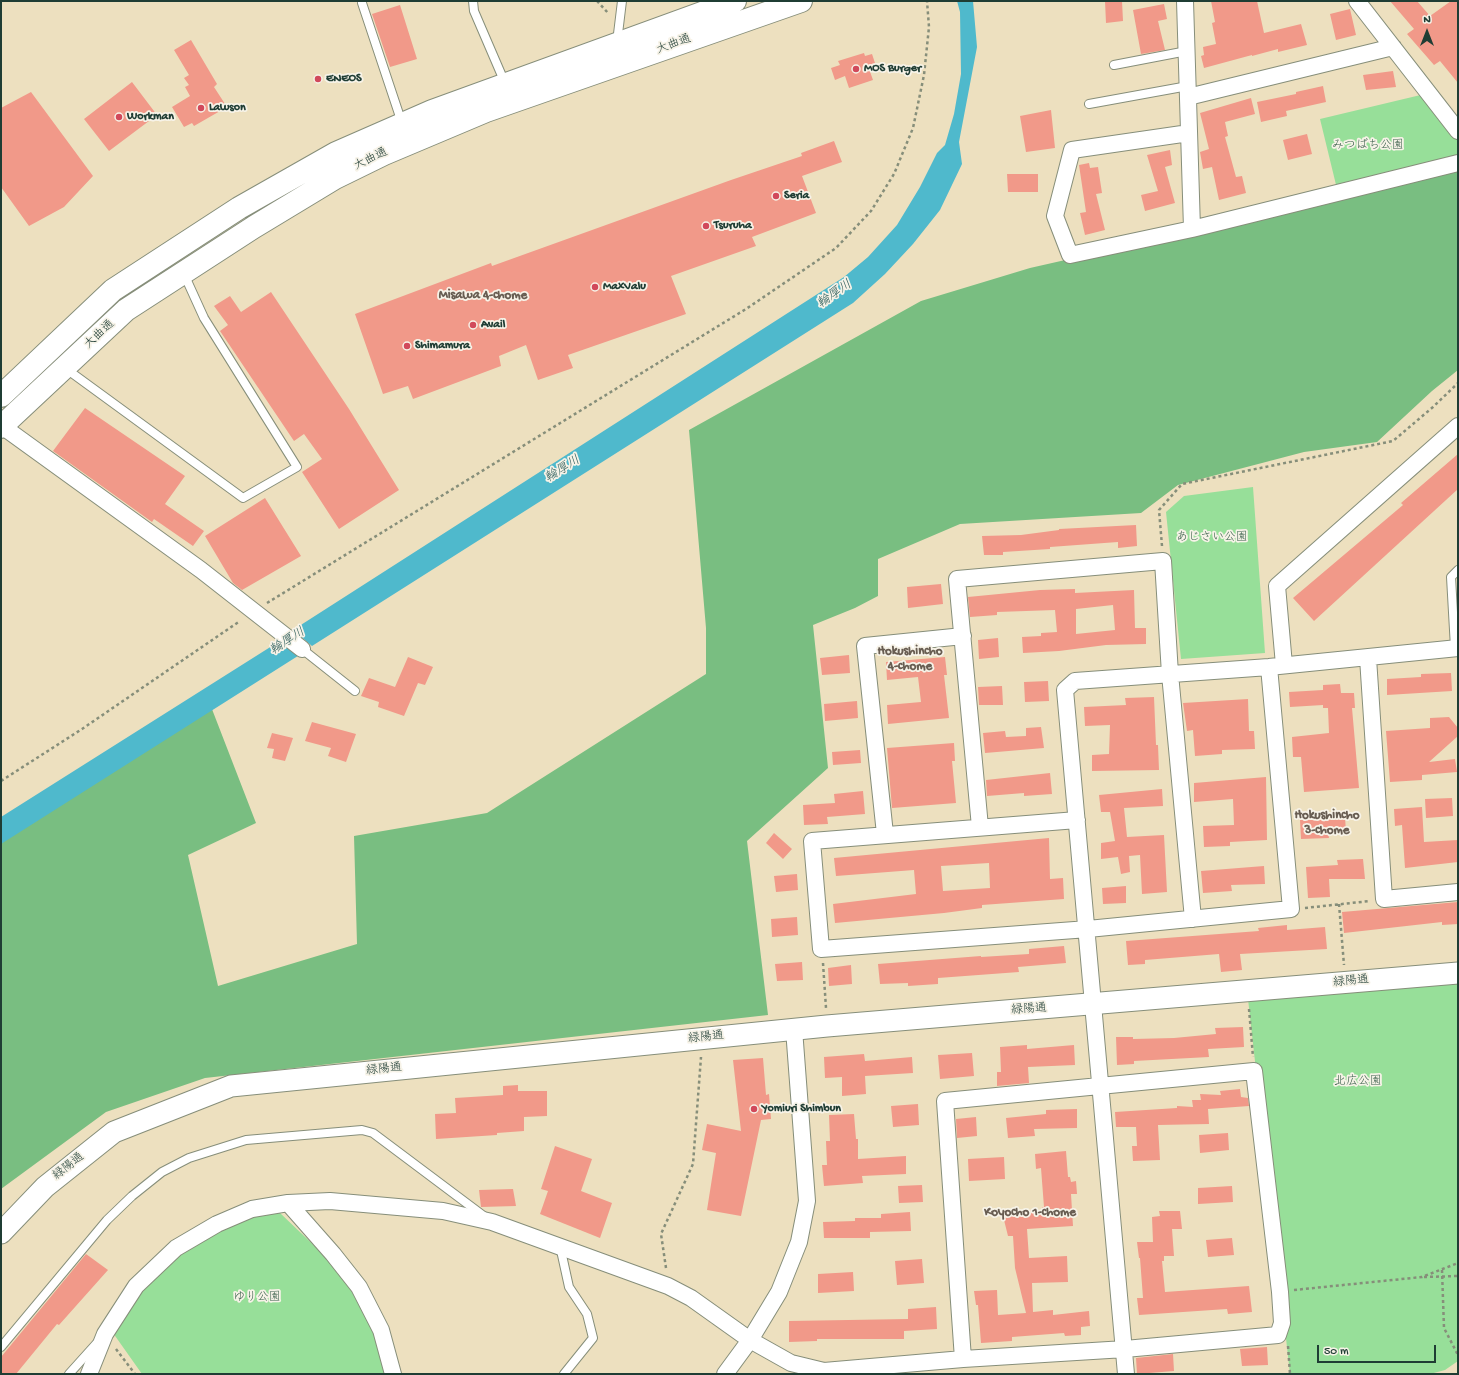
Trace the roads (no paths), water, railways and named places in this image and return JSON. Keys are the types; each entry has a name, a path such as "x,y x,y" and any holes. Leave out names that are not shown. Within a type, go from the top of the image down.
{"main road":[{"name":"大曲通","path":"1,396 113,290 239,208 336,153 402,123 735,1"},
{"name":"大曲通","path":"1,427 126,310 254,227 335,178 384,154 486,112 801,1"}],"street":[{"path":"1185,1 1192,229"},
{"path":"1357,1 1458,131"},
{"path":"1188,91 1393,47"},
{"path":"1189,133 1072,150 1055,216 1070,255 1192,229 1458,163"},
{"path":"1077,820 885,834 812,841 821,949 1088,929 1291,909 1277,666 1277,586 1458,426"},
{"path":"1,427 254,611 302,649"},
{"path":"980,827 957,579 1163,561 1170,674 1193,919"},
{"path":"885,834 865,646 963,636"},
{"path":"1126,1374 1100,1086 1088,929 1065,690 1075,681 1277,666 1456,648"},
{"path":"1368,658 1384,899 1458,892"},
{"name":"緑陽通","path":"1,1233 45,1187 114,1132 231,1086 794,1029 1094,1005 1458,973"},
{"path":"725,1374 750,1340 779,1292 799,1242 807,1201 794,1029"},
{"path":"89,1374 105,1334 136,1286 176,1248 217,1224 252,1209 288,1203 330,1201 443,1210 492,1222 668,1286 691,1298 750,1340 791,1363 824,1371 963,1358 1125,1350 1278,1335 1282,1323 1280,1292 1254,1071 946,1101 963,1358"},
{"path":"288,1203 334,1254 359,1287 381,1330 393,1374"}],"lane":[{"path":"473,1 474,11 506,84"},
{"path":"617,43 622,1"},
{"path":"362,3 402,123"},
{"path":"1114,65 1187,51"},
{"path":"1089,104 1188,91"},
{"path":"64,368 243,498 297,467 204,318 184,272"},
{"path":"1456,648 1451,577 1458,570"},
{"path":"302,649 355,691"},
{"path":"1,1347 107,1220 132,1196 162,1172 189,1158 246,1140 362,1130 373,1133 492,1222"},
{"path":"559,1246 569,1287 587,1314 593,1338 564,1374"},
{"path":"69,1374 105,1334"}],"water":[{"name":"輪厚川","path":"957,1 973,1 977,47 959,142 962,164 940,210 913,244 885,274 853,303 312,646 293,630 844,277 868,257 897,225 920,187 937,153 945,145 954,114 961,74 960,12"},
{"path":"283,639 301,654 1,844 1,817"}],"place":[{"name":"MOS Burger","path":"856,69"},
{"name":"ENEOS","path":"318,79"},
{"name":"Lawson","path":"201,108"},
{"name":"Workman","path":"119,117"},
{"name":"Seria","path":"776,196"},
{"name":"Tsuruha","path":"706,226"},
{"name":"MaxValu","path":"595,287"},
{"name":"Avail","path":"473,325"},
{"name":"Shimamura","path":"407,346"},
{"name":"Yomiuri Shimbun","path":"754,1109"}],"district":[{"name":"Misawa 4-chome","path":"483,296"},
{"name":"Hokushincho 4-chome","path":"910,660"},
{"name":"Hokushincho 3-chome","path":"1327,824"},
{"name":"Koyocho 1-chome","path":"1030,1213"}],"park label":[{"name":"みつばち公園","path":"1368,146"},
{"name":"あじさい公園","path":"1212,538"},
{"name":"北広公園","path":"1358,1082"},
{"name":"ゆり公園","path":"257,1298"}]}
